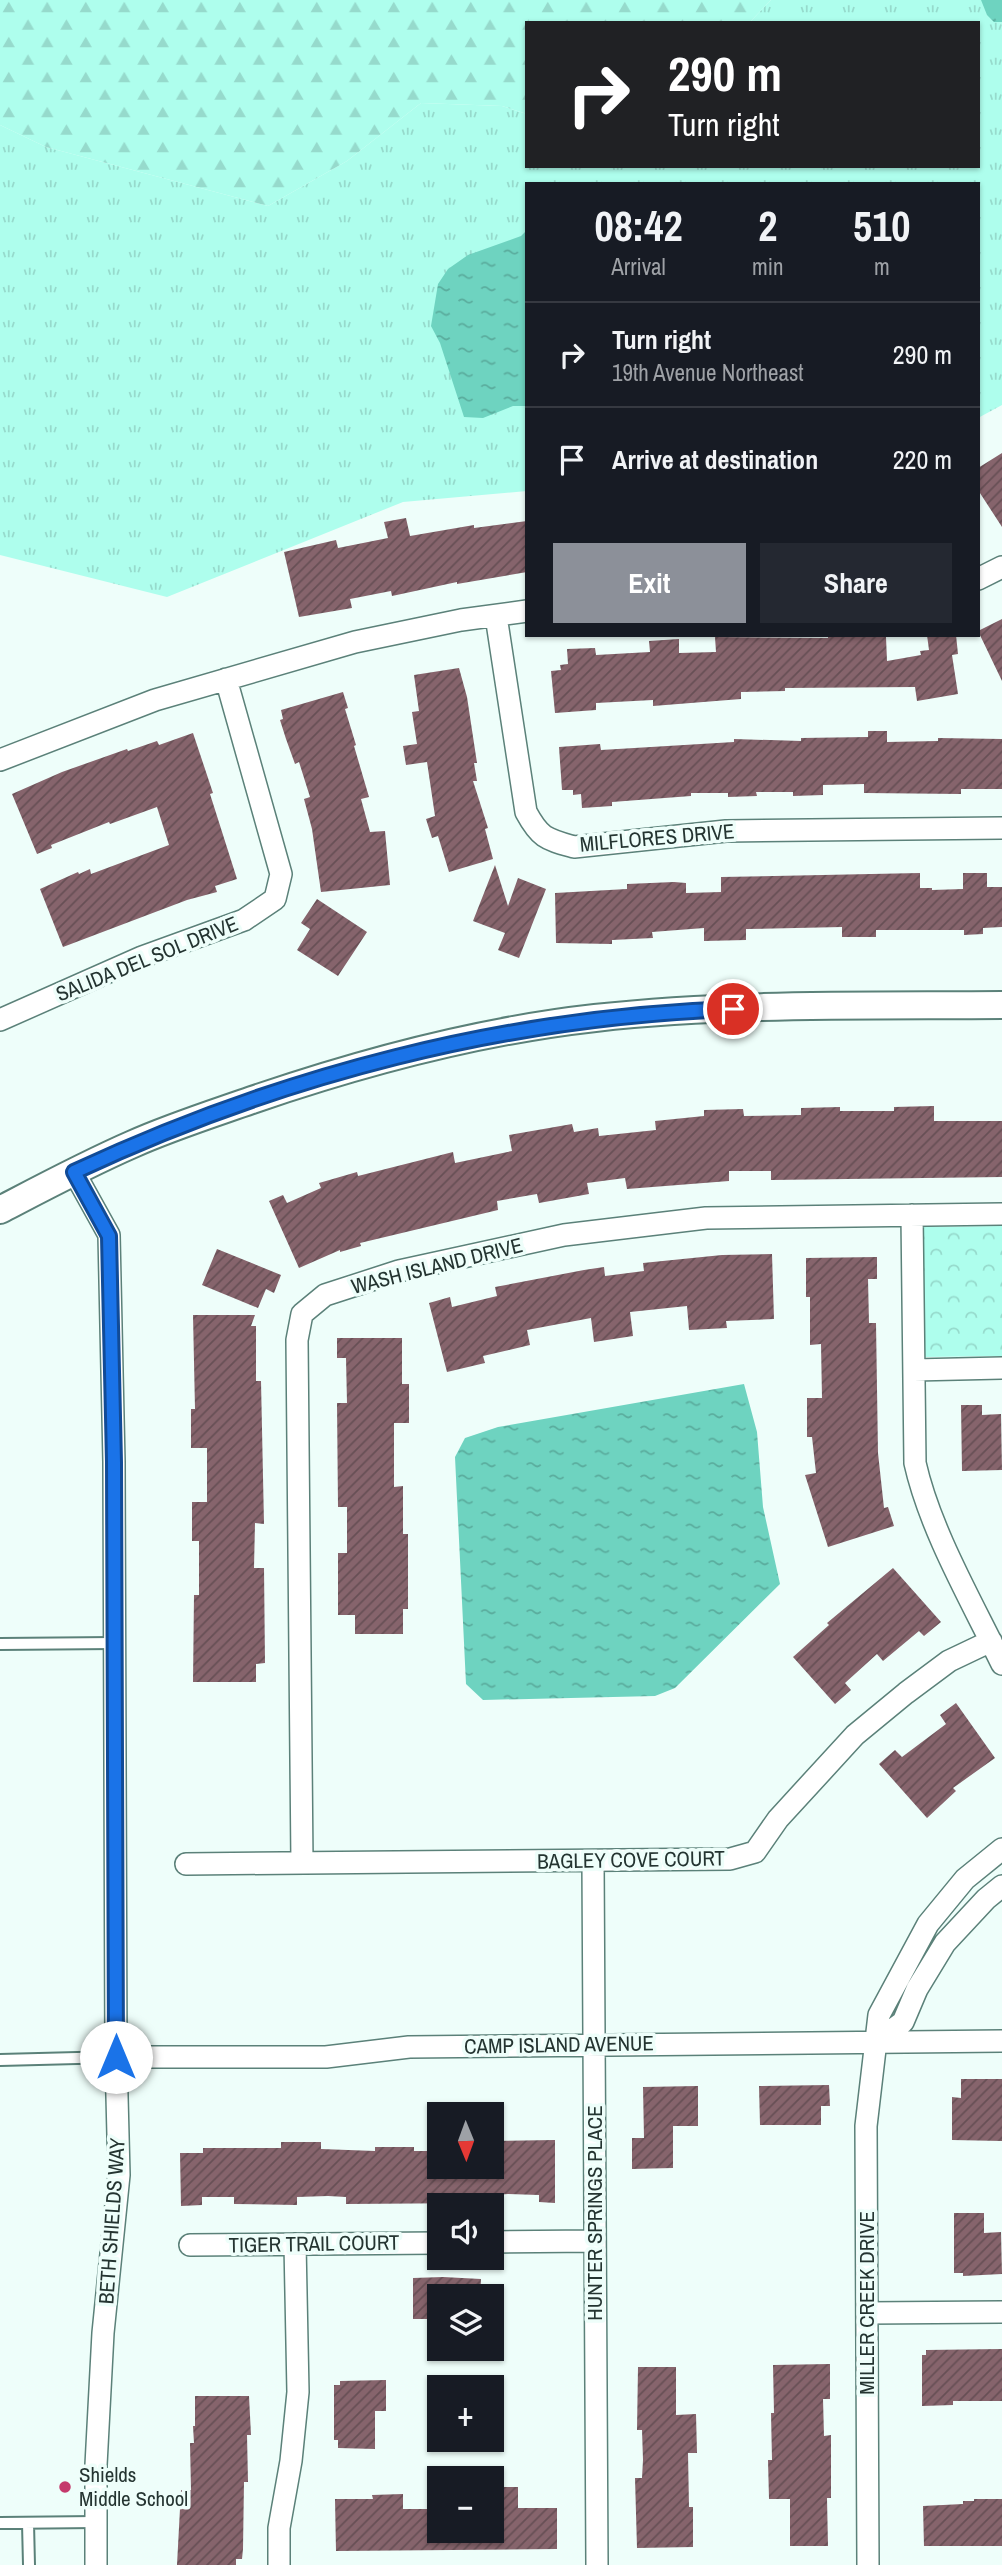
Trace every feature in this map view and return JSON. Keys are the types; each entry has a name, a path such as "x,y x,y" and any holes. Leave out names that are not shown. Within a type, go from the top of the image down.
{"street":[{"path":"980,578 1002,567"},
{"path":"0,761 155,700 355,642 461,620 525,611"},
{"name":"MILFLORES DRIVE","path":"496,616 526,812 536,832 552,841 574,847 726,831 1002,828"},
{"name":"SALIDA DEL SOL DRIVE","path":"0,1020 142,957 244,920 275,899 281,874 268,820 226,680"},
{"path":"0,1210 133,1144 195,1119 381,1059 518,1031 593,1018 714,1009 1002,1006"},
{"name":"BETH SHIELDS WAY","path":"74,1172 109,1236 114,1462 116,2057 119,2175 103,2333 96,2465 96,2565"},
{"name":"WASH ISLAND DRIVE","path":"302,1863 297,1339 302,1314 325,1295 399,1271 564,1235 706,1218 1002,1214"},
{"path":"912,1215 915,1463 921,1487 938,1530 1002,1664"},
{"path":"914,1370 1002,1368"},
{"name":"BAGLEY COVE COURT","path":"186,1864 730,1859 755,1852 778,1819 855,1735 905,1693 949,1661 991,1641"},
{"name":"MILLER CREEK DRIVE","path":"868,2565 866,2126 879,2015 928,1924 965,1879 1002,1849"},
{"name":"HUNTER SPRINGS PLACE","path":"593,1861 597,2565"},
{"path":"876,2042 903,2022 917,1989 945,1943 986,1899 1002,1886"},
{"name":"CAMP ISLAND AVENUE","path":"116,2057 326,2057 409,2047 1002,2041"},
{"path":"504,2242 595,2241"},
{"name":"TIGER TRAIL COURT","path":"190,2245 427,2242"},
{"path":"279,2565 279,2528 291,2460 298,2392 295,2244"},
{"path":"867,2313 1002,2312"}],"lane":[{"path":"0,1644 114,1643"},
{"path":"0,2060 116,2057"},
{"path":"0,2523 96,2522"},
{"path":"29,2523 29,2565"}],"green space":[{"path":"0,0 771,0 751,21 525,21 525,113 502,106 421,103 347,161 268,206 46,147 0,125"},
{"path":"771,0 1002,0 1002,405 980,417 980,182 525,182 525,491 403,502 167,597 0,555 0,125 46,147 268,206 347,161 421,103 502,106 525,113 525,168 980,168 980,21 751,21"},
{"path":"1002,1226 1002,1356 925,1357 923,1227"}],"water":[{"path":"981,0 1002,0 1002,22 994,22 987,15"},
{"path":"525,232 525,406 513,406 483,418 464,417 440,343 431,326 438,284 448,269 468,255 521,236"},
{"path":"744,1384 757,1432 763,1507 780,1584 675,1688 655,1696 483,1700 466,1684 455,1457 465,1438 498,1427"}],"building":[{"path":"1002,453 1002,527 980,493 980,467"},
{"path":"406,518 410,536 474,525 474,528 525,521 525,572 457,582 392,596 391,591 350,599 352,608 299,617 284,552 336,540 338,548 388,538 384,522"},
{"path":"1002,619 1002,681 980,635 980,630"},
{"path":"715,637 886,637 887,661 921,655 920,651 929,650 927,637 956,637 958,654 952,655 958,694 917,701 915,687 785,688 785,691 741,692 741,699 653,706 653,700 596,703 596,710 555,713 551,671 561,670 560,665 568,664 567,649 595,648 596,655 650,652 649,641 679,639 679,653 716,652"},
{"path":"459,668 467,697 477,763 474,763 477,781 473,781 488,828 485,829 493,859 449,872 438,836 432,838 426,819 435,816 427,762 406,765 403,746 417,744 412,712 419,711 414,675"},
{"path":"343,692 348,708 345,709 356,745 354,746 369,797 361,799 370,832 385,831 390,885 321,892 312,829 304,799 310,797 299,762 295,764 286,739 280,720 283,719 281,710"},
{"path":"868,731 887,731 887,742 938,741 938,738 1002,739 1002,789 961,789 961,794 864,793 864,784 823,785 823,795 793,796 793,792 756,792 757,796 728,797 728,793 691,793 691,796 612,802 612,806 582,808 581,794 573,795 573,790 562,790 559,747 600,744 601,750 734,742 734,739 801,741 801,738 868,737"},
{"path":"193,733 237,879 215,886 217,892 187,900 63,947 40,889 78,872 79,874 90,869 91,874 169,845 157,807 110,824 109,822 51,845 52,848 37,854 12,794 62,772 127,749 128,751 157,741 159,745"},
{"path":"495,865 508,906 518,878 546,889 519,958 498,950 505,933 473,921"},
{"path":"920,873 920,888 932,890 963,889 963,873 987,873 987,887 1002,887 1002,927 983,928 983,934 964,935 964,930 876,930 876,937 842,937 842,927 746,929 746,940 704,941 704,928 652,932 653,938 612,940 612,944 556,943 555,893 627,889 627,884 674,882 686,883 686,893 721,892 721,877"},
{"path":"317,899 367,932 338,976 297,950 310,929 301,923"},
{"path":"934,1106 934,1121 1002,1121 1002,1177 771,1180 771,1171 729,1171 729,1181 627,1189 625,1178 587,1183 589,1194 539,1203 537,1194 497,1201 498,1210 360,1243 361,1246 340,1250 299,1268 269,1201 283,1195 287,1203 321,1188 319,1183 357,1172 358,1176 453,1152 455,1163 512,1151 509,1135 572,1124 574,1132 598,1128 599,1136 656,1130 655,1121 704,1116 704,1110 743,1109 744,1116 801,1115 801,1108 840,1107 840,1111 894,1111 894,1107"},
{"path":"217,1249 281,1275 274,1293 266,1289 258,1308 202,1285"},
{"path":"772,1254 774,1319 726,1321 727,1328 689,1330 687,1306 630,1312 633,1336 594,1342 591,1318 527,1330 530,1345 483,1356 485,1363 447,1372 429,1303 450,1297 452,1307 497,1296 495,1287 604,1267 605,1276 644,1271 643,1263 722,1255"},
{"path":"877,1257 877,1279 868,1279 869,1323 876,1323 878,1453 884,1508 888,1507 894,1526 828,1547 805,1475 816,1473 812,1437 807,1437 807,1398 822,1398 821,1344 810,1345 810,1297 806,1297 806,1258"},
{"path":"193,1315 255,1315 251,1326 256,1326 256,1381 261,1381 264,1524 255,1523 254,1568 264,1568 265,1663 256,1664 256,1682 193,1682 194,1595 199,1595 199,1541 192,1541 192,1502 207,1502 207,1448 191,1448 191,1409 195,1409"},
{"path":"337,1338 402,1338 402,1384 409,1384 409,1423 394,1423 394,1487 403,1486 403,1534 408,1534 408,1609 403,1609 403,1634 355,1634 355,1615 338,1615 338,1553 347,1553 347,1507 338,1507 337,1403 347,1403 346,1358 337,1358"},
{"path":"961,1405 982,1405 982,1415 1001,1414 1002,1470 962,1471"},
{"path":"893,1568 941,1622 924,1636 919,1631 883,1661 877,1654 845,1683 851,1690 835,1704 793,1657 829,1625 827,1623"},
{"path":"956,1703 995,1758 953,1788 956,1791 927,1818 879,1764 895,1750 902,1757 946,1724 940,1715"},
{"path":"961,2079 1002,2079 1002,2141 952,2140 952,2097 961,2098"},
{"path":"829,2085 830,2106 821,2106 821,2125 760,2125 759,2086"},
{"path":"698,2086 698,2126 673,2126 673,2168 632,2169 632,2138 644,2138 643,2087"},
{"path":"555,2140 555,2203 539,2202 539,2195 427,2193 427,2203 346,2204 346,2197 328,2196 297,2197 297,2205 234,2204 234,2197 202,2197 202,2205 181,2206 180,2153 203,2153 203,2148 281,2148 281,2142 321,2142 321,2149 375,2151 375,2147 414,2147 414,2151 427,2151 427,2179 504,2179 504,2141"},
{"path":"954,2213 984,2213 984,2233 1001,2232 1002,2274 963,2276 963,2273 954,2273"},
{"path":"413,2278 481,2279 481,2284 427,2284 427,2319 413,2319"},
{"path":"1002,2349 1002,2401 953,2401 953,2405 922,2406 922,2355 926,2355 926,2350"},
{"path":"830,2364 830,2399 823,2399 824,2436 831,2435 831,2498 827,2498 828,2546 790,2546 790,2499 769,2499 768,2460 772,2460 771,2413 774,2413 773,2365"},
{"path":"638,2367 676,2367 676,2415 696,2414 697,2453 688,2453 689,2507 693,2507 693,2547 637,2548 635,2478 642,2478 643,2460 642,2430 637,2430"},
{"path":"386,2380 386,2411 375,2411 375,2449 338,2448 338,2440 334,2440 334,2385 340,2385 340,2381"},
{"path":"195,2396 249,2396 251,2435 247,2435 248,2482 244,2482 243,2549 242,2559 236,2559 236,2565 177,2565 181,2490 191,2490 190,2443 194,2443"},
{"path":"504,2487 518,2487 518,2508 557,2508 557,2549 336,2551 335,2499 373,2499 372,2495 403,2494 403,2509 427,2509 427,2543 504,2543"},
{"path":"1002,2499 1002,2546 924,2546 923,2506 963,2504 963,2501"}],"place":[{"name":"Shields Middle School","path":"65,2487"}],"route":[{"path":"116,2057 114,1462 109,1236 74,1172 195,1119 381,1059 447,1044 593,1018 733,1009"}]}
